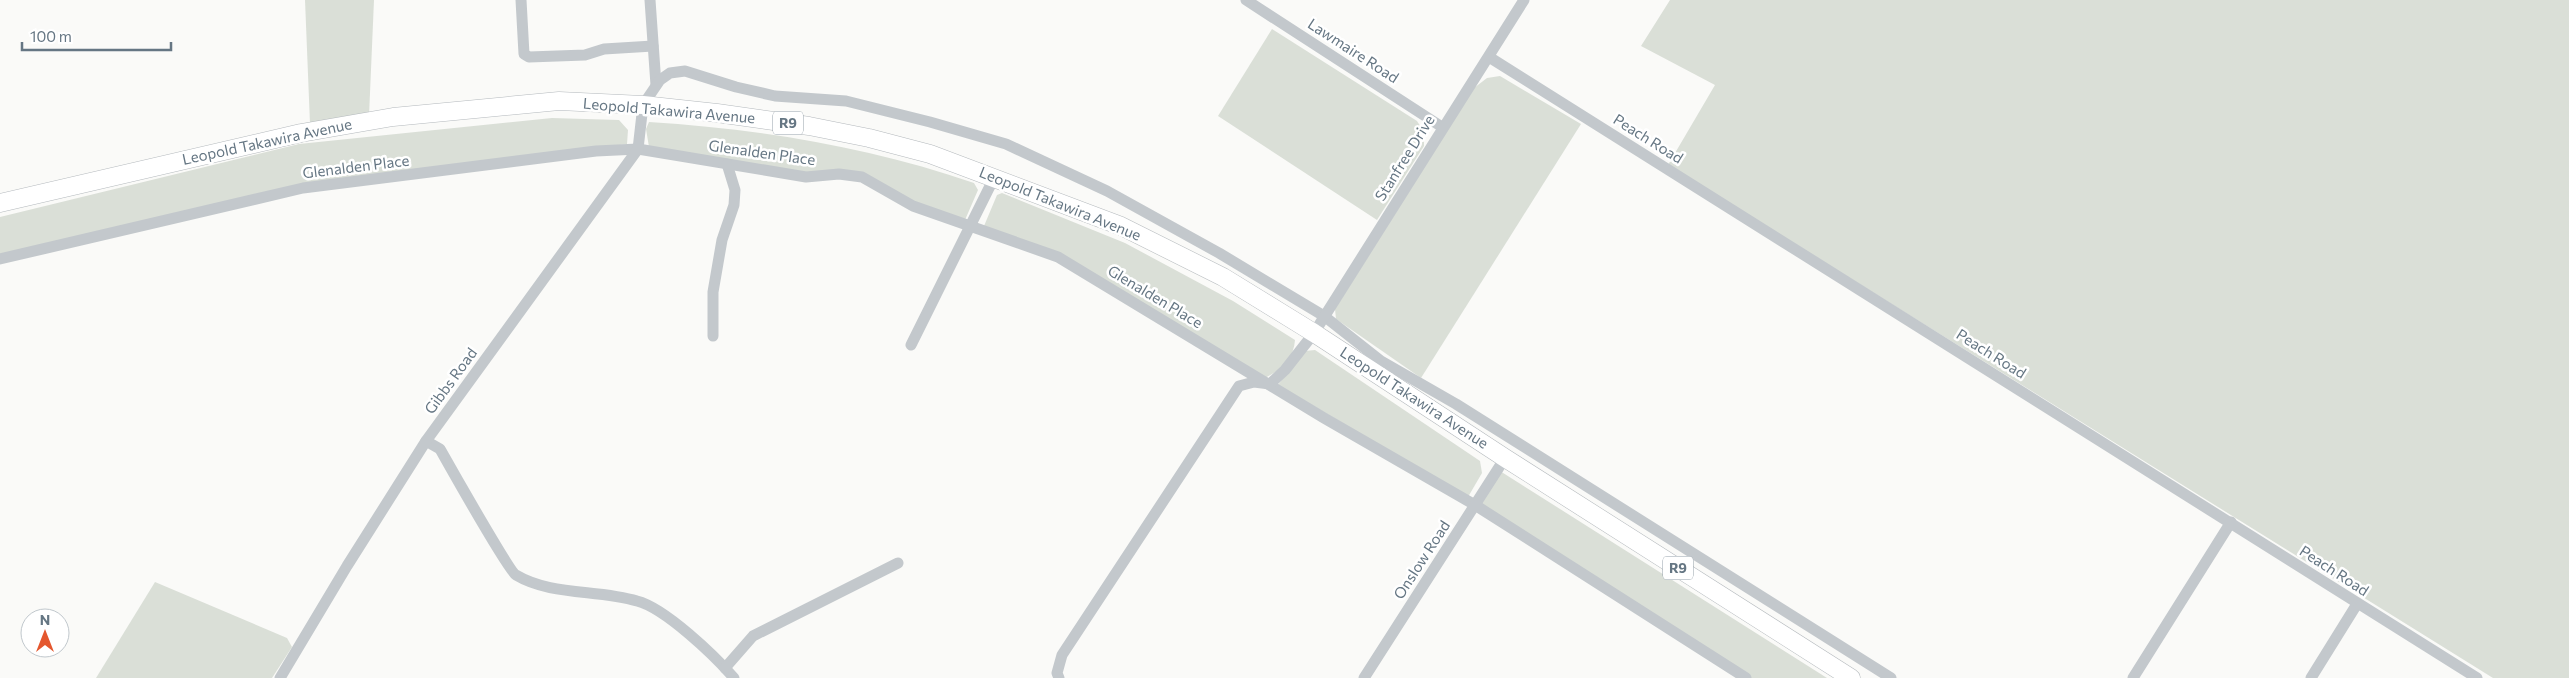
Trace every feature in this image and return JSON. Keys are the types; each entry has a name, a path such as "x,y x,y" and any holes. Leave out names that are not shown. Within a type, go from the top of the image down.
{"highway":[{"name":"Leopold Takawira Avenue","path":"0,203 301,133 393,116 559,101 642,105 799,124 869,138 930,154 1121,226 1223,277 1314,333 1505,458"},
{"name":"R9","path":"1505,458 1851,678"}],"street":[{"path":"521,0 524,54 529,57 585,55 604,48 653,46"},
{"path":"650,0 656,85"},
{"name":"Stanfree Drive","path":"1270,384 1285,370 1314,333 1442,127 1489,57 1524,0"},
{"name":"Lawmaire Road","path":"1254,2 1442,127"},
{"name":"Peach Road","path":"1489,57 2477,678"},
{"path":"638,149 642,105 656,85 670,73 693,73 736,88 775,96 846,101 930,122 1006,144 1107,191 1219,253 1324,316 1381,361 1456,404 1669,540 1891,678"},
{"name":"Glenalden Place","path":"0,259 303,188 596,151 638,149 806,177 839,174 862,177 913,206 972,225 1058,257 1475,506 1746,678"},
{"name":"Gibbs Road","path":"280,678 347,566 426,441 638,149"},
{"path":"713,336 713,292 722,240 734,204 735,190 727,164"},
{"path":"911,345 994,178"},
{"path":"1059,678 1057,673 1062,655 1239,386 1254,382 1270,384"},
{"path":"1445,419 1456,404"},
{"path":"1476,440 1488,424"},
{"path":"426,441 440,449 514,574 541,586 637,600 654,607 702,646 734,678"},
{"name":"Onslow Road","path":"1364,678 1505,458"},
{"path":"2133,678 2231,522"},
{"path":"1644,546 1669,540"},
{"path":"725,668 753,636 898,563"},
{"path":"2310,678 2357,604"}],"shaded area":[{"path":"305,0 374,0 369,116 310,124"},
{"path":"1670,0 2569,0 2569,678 2493,678 1668,165 1715,85 1641,46"},
{"path":"1272,29 1417,121 1424,132 1424,146 1377,220 1218,116"},
{"path":"1500,76 1581,124 1421,378 1336,319 1335,309 1474,88 1487,78"},
{"path":"552,118 619,120 628,130 627,144 302,186 0,256 0,217 299,144"},
{"path":"649,122 732,129 854,150 934,170 974,183 978,190 965,220 912,202 879,184 649,147 646,129"},
{"path":"1002,193 1125,243 1233,301 1295,340 1289,358 1286,363 1265,378 1061,255 984,226 997,195"},
{"path":"1315,350 1480,461 1482,473 1468,497 1278,385 1305,351"},
{"path":"1500,471 1827,678 1750,678 1478,504"},
{"path":"155,582 287,638 292,647 272,678 96,678"}]}
